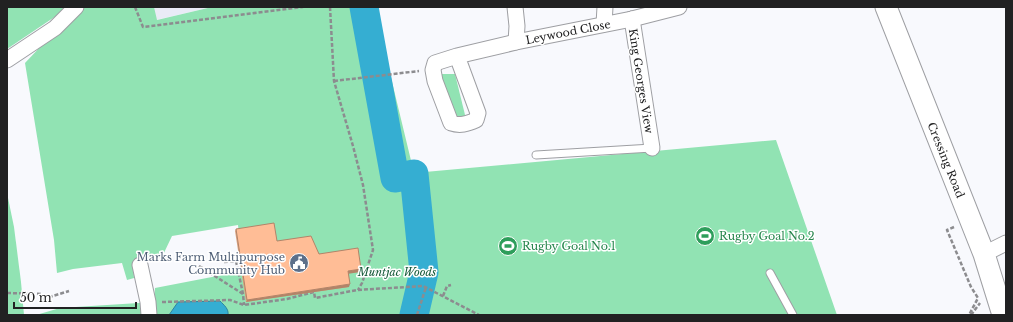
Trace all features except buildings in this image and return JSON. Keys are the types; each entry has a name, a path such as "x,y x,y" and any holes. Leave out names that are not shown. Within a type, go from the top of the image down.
{"street":[{"path":"7,60 55,28 76,7"},
{"path":"515,7 517,26 516,42"},
{"path":"604,24 605,7"},
{"name":"Leywood Close","path":"433,70 435,63 457,56 516,42 632,19 679,7"},
{"name":"Cressing Road","path":"886,7 984,254 1002,315"},
{"name":"King Georges View","path":"632,19 652,148"},
{"path":"433,70 435,81 451,122 457,125 467,124 476,120 478,113 457,56"},
{"path":"984,254 1006,243"},
{"path":"140,265 148,308"}],"lane":[{"name":"King Georges View","path":"536,155 652,148"},
{"path":"770,273 793,315"}],"path":[{"path":"135,7 143,27 303,7"},
{"path":"330,7 334,81 363,185 373,250 362,283 357,290"},
{"path":"334,81 433,70"},
{"path":"224,262 236,260 244,294 244,305"},
{"path":"199,266 244,294"},
{"path":"443,296 447,286 451,285"},
{"path":"417,315 424,286"},
{"path":"148,308 230,300 244,305 286,299 314,292 315,298 357,290 424,286 479,315"},
{"path":"43,299 69,291"},
{"path":"7,293 42,294"}],"shaded area":[{"path":"153,7 212,7 156,20"}],"green space":[{"path":"7,7 64,7 59,14 7,49"},
{"name":"Muntjac Woods","path":"78,7 154,7 157,20 212,7 374,7 414,173 776,140 837,315 36,315 60,308 154,302 155,288 243,271 238,225 172,236 162,257 133,261 134,278 127,280 122,263 73,269 57,273 54,240 25,63"},
{"path":"439,74 455,74 466,119 456,119"},
{"path":"7,193 14,227 24,315 7,315"}],"water":[{"path":"220,301 227,309 228,315 169,315 178,302"}],"waterway":[{"path":"364,7 395,178 414,174 424,272 414,315"}],"place":[{"name":"Rugby Goal No.2","path":"705,236"},
{"name":"Rugby Goal No.1","path":"508,246"},
{"name":"Marks Farm Multipurpose Community Hub","path":"299,263"}]}
